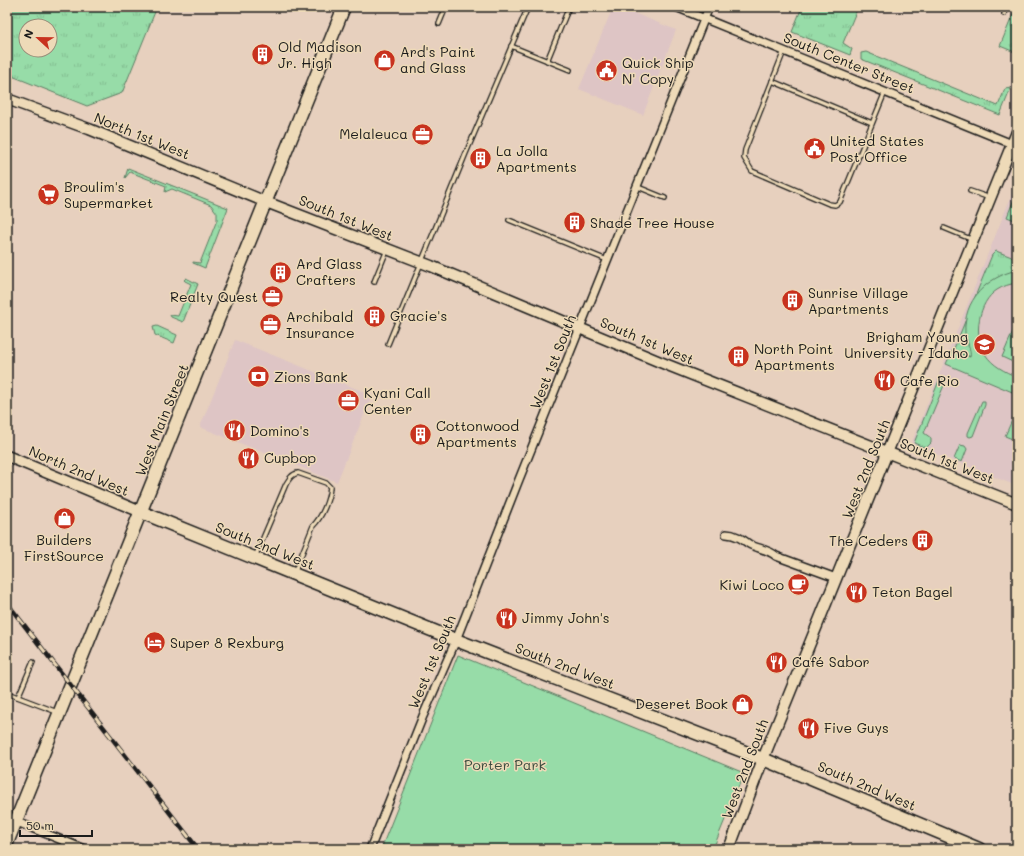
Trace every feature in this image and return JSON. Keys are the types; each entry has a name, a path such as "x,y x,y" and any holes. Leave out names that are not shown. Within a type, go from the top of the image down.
{"main road":[{"name":"West Main Street","path":"7,843 11,820 60,713 344,7"},
{"name":"South 2nd West","path":"141,512 456,640 763,759 979,849"}],"street":[{"name":"South Center Street","path":"676,7 1012,144"},
{"name":"West 1st South","path":"370,849 456,640 709,7"},
{"name":"North 1st West","path":"7,99 89,129 266,202"},
{"name":"West 2nd South","path":"728,849 1017,132"},
{"name":"South 1st West","path":"266,202 421,262 666,364 1017,504"},
{"name":"North 2nd West","path":"7,456 141,512"},
{"path":"726,534 730,534 745,540 750,544 772,552 776,556 836,578"},
{"path":"11,820 84,849"}],"lane":[{"path":"439,24 446,7"},
{"path":"388,344 528,7"},
{"path":"547,61 569,7"},
{"path":"1004,14 1007,7"},
{"path":"511,46 570,70"},
{"path":"784,50 745,150 744,158 746,164 752,171 830,204 835,205 840,202 885,92"},
{"path":"772,82 872,123"},
{"path":"638,186 665,198"},
{"path":"970,191 991,199"},
{"path":"509,220 608,260"},
{"path":"944,228 974,240"},
{"path":"374,282 387,249"},
{"path":"255,558 288,479 295,473 298,473 326,483 330,487 329,493 318,520 313,526 294,574"},
{"path":"18,697 33,662"},
{"path":"7,693 60,713"}],"shaded area":[{"path":"613,7 619,7 676,30 643,115 579,89"},
{"name":"Brigham Young University - Idaho","path":"1017,182 1017,486 911,444"},
{"path":"235,340 372,395 337,482 200,427"}],"green space":[{"path":"7,7 157,7 122,93 87,106 7,74"},
{"path":"802,7 858,7 843,43 852,49 850,55 792,32"},
{"path":"1017,7 1017,53 1000,46"},
{"path":"866,52 998,106 1005,89 1011,88 1000,115 861,59 861,53"},
{"path":"128,168 228,208 205,268 193,262 200,263 217,220 217,213 211,205 172,189 165,192 166,186 130,172 125,178"},
{"path":"1017,191 1017,221 1007,217"},
{"path":"996,251 1017,259 1017,271 983,288 971,357 953,351 992,255"},
{"path":"1017,270 1017,283 1007,285 997,290 985,303 979,320 979,338 981,347 988,358 999,368 1017,377 1017,394 946,364 952,351 970,357 970,349 965,333 965,321 968,310 979,292 996,278"},
{"path":"186,278 198,284 183,322 171,317 170,315 178,316 191,284 184,280"},
{"path":"1017,322 1017,364 1002,357"},
{"path":"157,326 177,335 174,343 155,335 153,327"},
{"path":"940,378 943,379 945,383 924,433 931,438 931,443 926,448 914,443"},
{"path":"982,401 985,401 985,405 973,436 970,437 968,436 968,433"},
{"path":"1017,409 1017,441 1005,436"},
{"path":"960,445 965,446 967,449 962,462 954,459"},
{"name":"Porter Park","path":"458,655 744,773 713,849 381,849"}],"railway":[{"path":"7,603 198,849"}],"place":[{"name":"Old Madison Jr. High","path":"262,55"},
{"name":"Ard's Paint and Glass","path":"385,60"},
{"name":"Quick Ship N' Copy","path":"606,71"},
{"name":"Melaleuca","path":"423,134"},
{"name":"United States Post Office","path":"814,149"},
{"name":"La Jolla Apartments","path":"480,159"},
{"name":"Broulim's Supermarket","path":"49,195"},
{"name":"Shade Tree House","path":"574,223"},
{"name":"Ard Glass Crafters","path":"281,272"},
{"name":"Realty Quest","path":"273,297"},
{"name":"Sunrise Village Apartments","path":"793,301"},
{"name":"Gracie's","path":"374,316"},
{"name":"Archibald Insurance","path":"270,325"},
{"name":"Brigham Young University - Idaho","path":"984,345"},
{"name":"North Point Apartments","path":"739,357"},
{"name":"Zions Bank","path":"259,377"},
{"name":"Cafe Rio","path":"885,381"},
{"name":"Kyani Call Center","path":"348,401"},
{"name":"Domino's","path":"235,431"},
{"name":"Cottonwood Apartments","path":"421,434"},
{"name":"Cupbop","path":"248,458"},
{"name":"Builders FirstSource","path":"64,518"},
{"name":"The Ceders","path":"923,541"},
{"name":"Kiwi Loco","path":"799,585"},
{"name":"Teton Bagel","path":"857,592"},
{"name":"Jimmy John's","path":"506,618"},
{"name":"Super 8 Rexburg","path":"155,643"},
{"name":"Café Sabor","path":"776,662"},
{"name":"Deseret Book","path":"743,704"},
{"name":"Five Guys","path":"809,728"}]}
